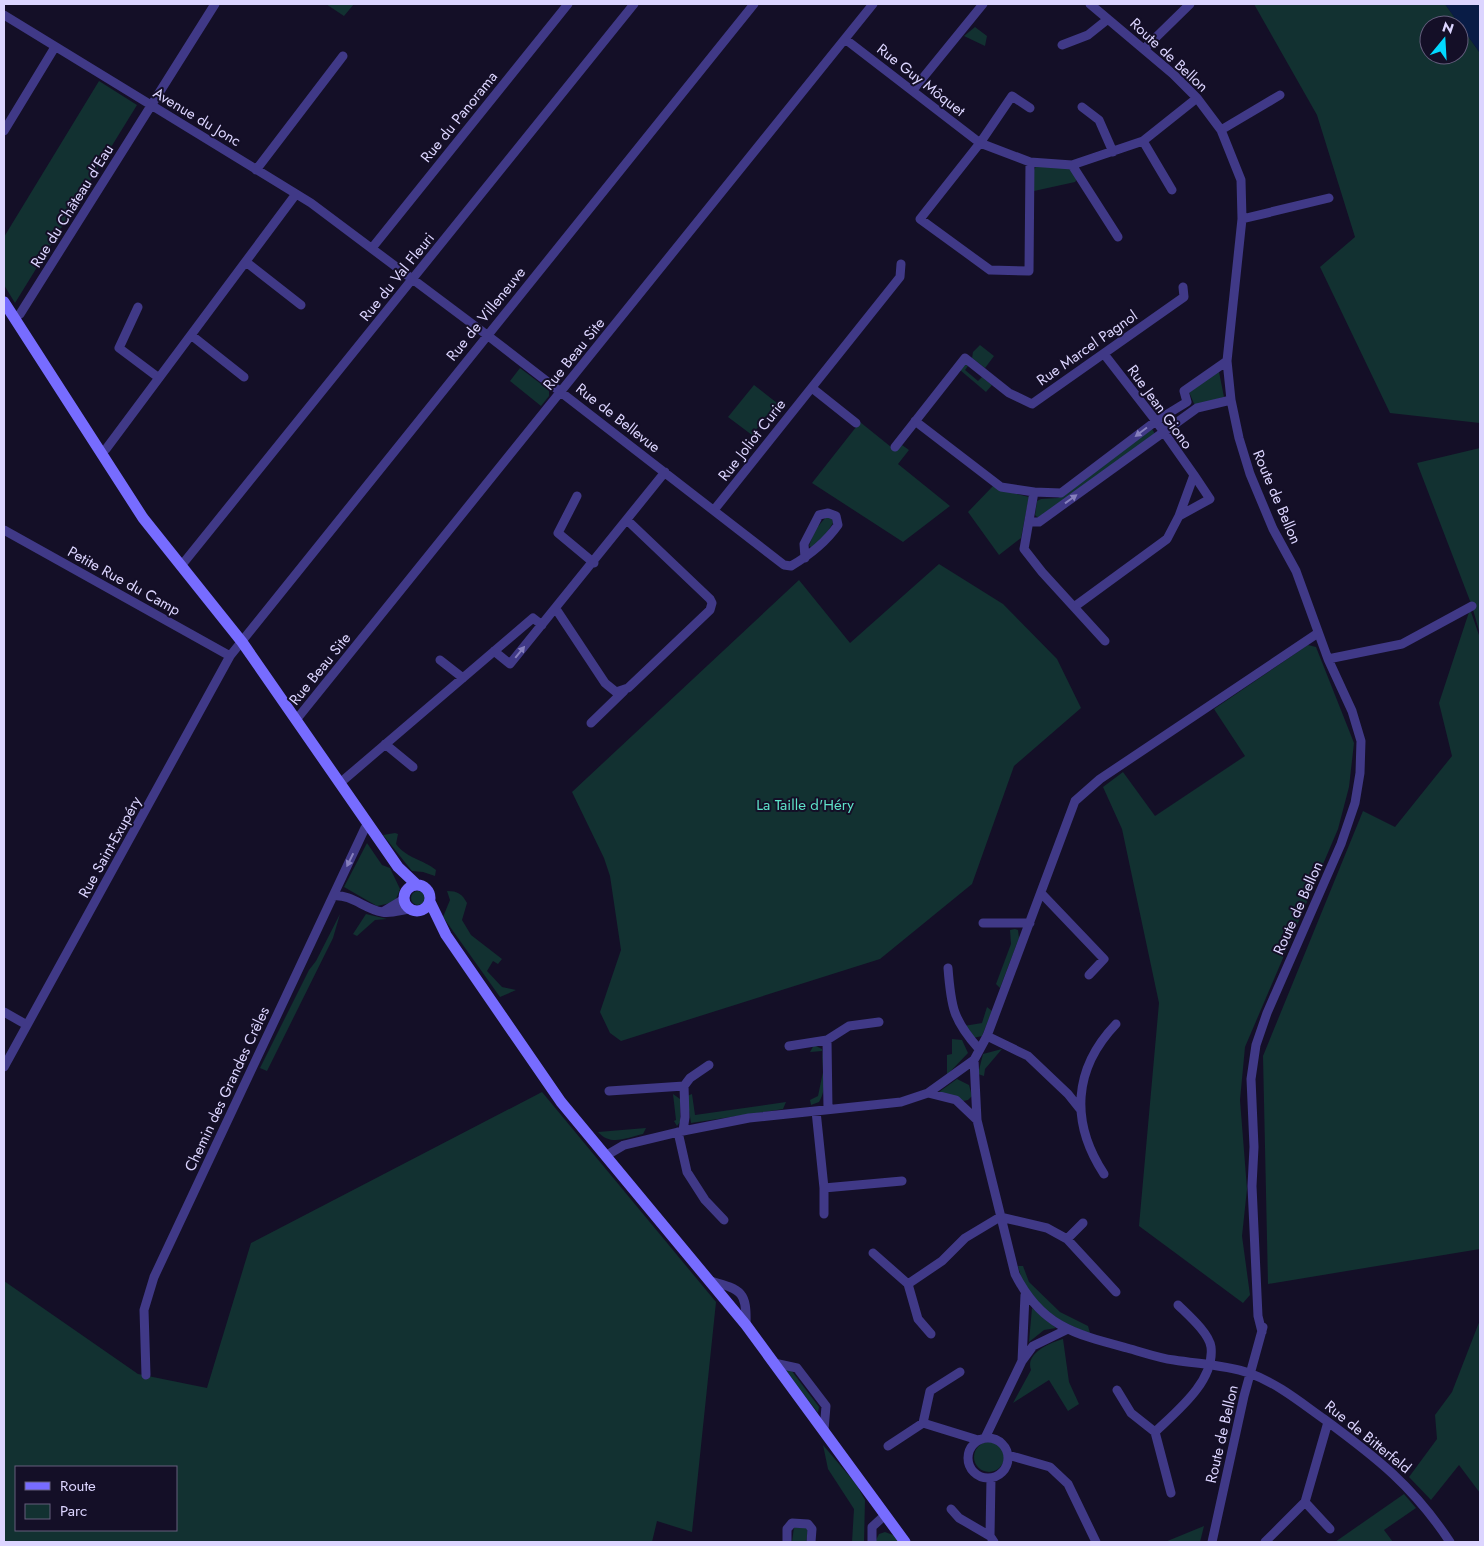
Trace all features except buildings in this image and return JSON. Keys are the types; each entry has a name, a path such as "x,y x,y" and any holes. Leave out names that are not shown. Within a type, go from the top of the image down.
{"main road":[{"path":"4,302 143,518 242,642 398,867 417,885 426,888 430,895 430,902 446,935 562,1102 746,1325 905,1542"},
{"path":"398,867 410,903 446,935"},
{"path":"410,903 411,887 417,885"},
{"path":"410,903 426,908 430,902"}],"street":[{"name":"Rue du Château d'Eau","path":"14,318 20,314 215,4"},
{"name":"Rue du Panorama","path":"372,248 568,4"},
{"name":"Rue du Val Fleuri","path":"181,566 634,4"},
{"name":"Rue de Villeneuve","path":"242,642 754,4"},
{"name":"Rue Beau Site","path":"296,720 873,4"},
{"path":"912,90 982,4"},
{"name":"Route de Bellon","path":"1090,4 1144,49 1197,98 1221,130 1241,180 1242,219 1227,360 1231,400 1239,438 1250,474 1273,529 1296,571 1328,659 1352,711 1361,741 1360,773 1356,803 1341,844 1266,1013 1256,1045 1251,1079 1252,1186 1258,1308 1262,1332 1250,1374 1212,1542"},
{"path":"1144,49 1190,4"},
{"name":"Avenue du Jonc","path":"4,15 296,194 372,248"},
{"path":"1062,45 1088,35 1108,18"},
{"name":"Rue Guy Môquet","path":"845,38 980,143 1030,162 1072,165 1143,141 1197,98"},
{"path":"4,131 55,47"},
{"path":"256,170 343,56"},
{"path":"1221,130 1280,95"},
{"path":"1030,108 1012,96 980,143 920,219 990,270 1029,271 1030,162"},
{"path":"1082,107 1099,120 1113,152"},
{"path":"1143,141 1172,190"},
{"path":"1072,165 1118,237"},
{"path":"101,453 106,449 296,194"},
{"path":"1242,219 1329,198"},
{"name":"Rue de Bellevue","path":"372,248 665,472 774,558 784,565 792,566 805,558"},
{"path":"246,262 301,305"},
{"name":"Rue Joliot Curie","path":"714,510 900,277 901,264"},
{"name":"Rue Marcel Pagnol","path":"895,446 965,358 1009,393 1032,404 1184,297 1183,287"},
{"path":"138,307 119,348 159,378"},
{"path":"191,335 244,377"},
{"name":"Rue Jean Giono","path":"1104,354 1156,421 1162,433 1210,499 1179,516"},
{"path":"1193,412 1187,402 1184,391 1227,360"},
{"path":"812,388 856,423"},
{"path":"1029,522 1039,522 1193,412 1231,400"},
{"path":"915,420 1002,487 1034,492 1061,493 1156,421 1187,402"},
{"path":"494,651 510,664 665,472"},
{"path":"1074,607 1167,539 1179,516 1194,476"},
{"path":"1034,492 1024,549 1105,641"},
{"path":"577,496 558,533 594,562"},
{"path":"828,512 836,516 839,521 835,529 822,545 805,558 804,544 819,515 828,512"},
{"path":"592,723 710,610 712,603 628,520"},
{"name":"Petite Rue du Camp","path":"4,530 230,656"},
{"path":"1328,659 1402,644 1472,606"},
{"path":"556,609 605,683 616,692 624,691"},
{"path":"340,783 533,618 542,625"},
{"path":"923,1423 981,1439 999,1441 1008,1455 1008,1461 1002,1472 991,1478 977,1475 968,1464 969,1450 981,1439 1022,1361 1034,1346 1066,1330 1026,1295 1014,1274 977,1120 974,1060 987,1036 1075,801 1100,778 1318,633"},
{"name":"Rue Saint-Exupéry","path":"4,1067 230,656 242,642"},
{"path":"440,660 463,678"},
{"path":"385,744 413,767"},
{"name":"Chemin des Grandes Crêles","path":"146,1375 144,1310 154,1277 365,828 369,825"},
{"path":"1041,893 1104,959 1089,975"},
{"path":"333,896 351,898 363,906 382,912 410,903"},
{"path":"983,924 1030,922"},
{"path":"948,968 950,1004 962,1030 979,1049"},
{"path":"4,1012 27,1025"},
{"path":"789,1046 827,1040 849,1026 879,1022"},
{"path":"1104,1174 1093,1158 1080,1109 1081,1086 1100,1040 1116,1024"},
{"path":"987,1036 1028,1056 1068,1094 1080,1109"},
{"path":"827,1040 828,1110"},
{"path":"607,1155 624,1146 681,1131 749,1118 901,1102 928,1094 974,1060"},
{"path":"709,1065 690,1078 684,1086 685,1118 681,1131 687,1172 705,1200 724,1220"},
{"path":"609,1091 684,1086"},
{"path":"1068,1094 1081,1086"},
{"path":"928,1094 956,1100 977,1120"},
{"path":"816,1111 824,1188 824,1214"},
{"path":"824,1188 902,1182"},
{"path":"908,1284 942,1261 965,1238 1000,1217 1047,1228 1068,1239 1116,1292"},
{"path":"1068,1239 1083,1224"},
{"path":"873,1253 908,1284 918,1319 931,1334"},
{"path":"1022,1361 1026,1295"},
{"path":"1156,1432 1198,1390 1209,1364 1211,1346 1197,1323 1178,1305"},
{"name":"Rue de Bitterfeld","path":"1066,1330 1172,1360 1209,1364 1250,1374 1283,1390 1392,1471 1432,1514 1450,1542"},
{"path":"888,1446 923,1423 930,1392 960,1372"},
{"path":"1117,1390 1131,1413 1156,1432 1172,1493"},
{"path":"1265,1542 1305,1502 1328,1422"},
{"path":"1008,1455 1050,1467 1068,1484 1096,1542"},
{"path":"991,1478 992,1539"},
{"path":"1305,1502 1330,1529"},
{"path":"951,1509 959,1518 992,1539"},
{"path":"872,1542 872,1527 884,1515"},
{"path":"787,1542 787,1529 792,1523 808,1524 812,1529 811,1542"}],"green space":[{"path":"326,4 354,4 344,16"},
{"path":"1254,4 1445,4 1453,15 1419,15 1419,65 1469,65 1469,38 1480,53 1480,423 1390,413 1320,267 1355,237 1317,115"},
{"path":"975,27 987,36 985,46 964,36"},
{"path":"99,81 137,105 15,303 4,285 4,237"},
{"path":"1036,166 1069,167 1077,179 1075,182 1034,191 1034,170"},
{"path":"980,345 994,356 985,368 972,358 973,352"},
{"path":"965,364 968,366 965,370 978,381 982,377 992,385 986,392 960,370"},
{"path":"520,368 549,390 549,396 541,406 510,381"},
{"path":"1215,371 1219,372 1224,397 1195,406 1189,392"},
{"path":"754,385 777,403 752,435 728,417"},
{"path":"860,422 896,451 902,445 909,450 898,464 950,506 903,542 812,483"},
{"path":"1152,429 1155,434 1038,518 1035,515 1037,501 1058,498"},
{"path":"1480,448 1480,634 1472,606 1417,463"},
{"path":"993,486 1000,490 1029,497 1021,538 999,555 968,512"},
{"path":"826,517 832,519 833,523 822,540 813,548 809,546 815,530"},
{"name":"La Taille d'Héry","path":"939,564 1003,604 1057,659 1081,708 1014,766 972,884 880,959 621,1041 610,1033 600,1012 621,950 610,876 604,858 572,792 799,580 850,643"},
{"path":"1470,609 1480,638 1480,1249 1268,1284 1263,1056 1363,811 1395,827 1452,756 1439,703"},
{"path":"1308,645 1316,647 1354,743 1349,787 1338,829 1245,1047 1240,1100 1247,1189 1242,1236 1250,1295 1243,1303 1139,1226 1159,1003 1122,829 1103,787 1123,772 1155,816 1245,756 1214,709"},
{"path":"398,834 396,844 400,849 436,870 435,876 412,871 383,835"},
{"path":"367,843 382,865 390,868 400,889 395,902 377,906 344,887"},
{"path":"415,891 421,891 425,898 421,905 415,905 411,901 411,895"},
{"path":"447,891 459,894 467,903 462,920 471,935 502,959 498,964 493,961 487,971 502,987 516,990 500,997 443,917 450,900"},
{"path":"340,914 333,938 267,1071 260,1068 309,970 316,961"},
{"path":"366,914 387,919 375,920 357,936 353,934"},
{"path":"1010,930 1018,930 1019,938 1000,988 996,984 1011,944"},
{"path":"987,1007 992,1011 982,1036 973,1038 964,1026 982,1023"},
{"path":"952,1039 962,1040 968,1053 947,1075 947,1055 952,1054"},
{"path":"814,1045 822,1049 824,1090 819,1102 811,1105 810,1100 818,1096 823,1072 822,1051 810,1052"},
{"path":"1002,1049 985,1069 984,1076 978,1074 983,1054"},
{"path":"957,1079 969,1085 972,1096 968,1100 963,1101 939,1092"},
{"path":"542,1092 716,1302 692,1532 657,1521 652,1542 4,1542 4,1281 138,1374 207,1388 251,1243"},
{"path":"673,1094 680,1099 680,1122 677,1126 674,1121 676,1120"},
{"path":"692,1094 695,1115 786,1102 783,1109 691,1123 687,1096"},
{"path":"646,1128 643,1134 620,1140 608,1139 598,1132"},
{"path":"1018,1266 1023,1266 1029,1282 1060,1312 1088,1326 1090,1333 1066,1323 1045,1309 1028,1290"},
{"path":"1032,1308 1056,1328 1044,1330 1029,1342"},
{"path":"1480,1320 1480,1493 1459,1465 1431,1500 1409,1477 1437,1439 1435,1415 1452,1392"},
{"path":"1063,1339 1069,1382 1079,1404 1068,1411 1049,1380 1013,1403 1031,1370 1030,1364 1035,1354 1046,1346"},
{"path":"785,1370 791,1370 819,1407 818,1413"},
{"path":"989,1442 1000,1446 1004,1457 1000,1468 989,1472 978,1468 974,1457 978,1446"},
{"path":"823,1445 856,1484 865,1500 864,1542 852,1542 854,1509 828,1469"},
{"path":"1404,1494 1416,1508 1384,1530 1393,1542 1335,1542"},
{"path":"1204,1526 1200,1542 1165,1542"},
{"path":"794,1527 806,1528 808,1531 806,1542 792,1542"},
{"path":"885,1532 893,1535 899,1542 875,1542 879,1534"}],"water":[{"path":"1445,4 1480,4 1480,53 1469,38 1469,15 1453,15"}]}
